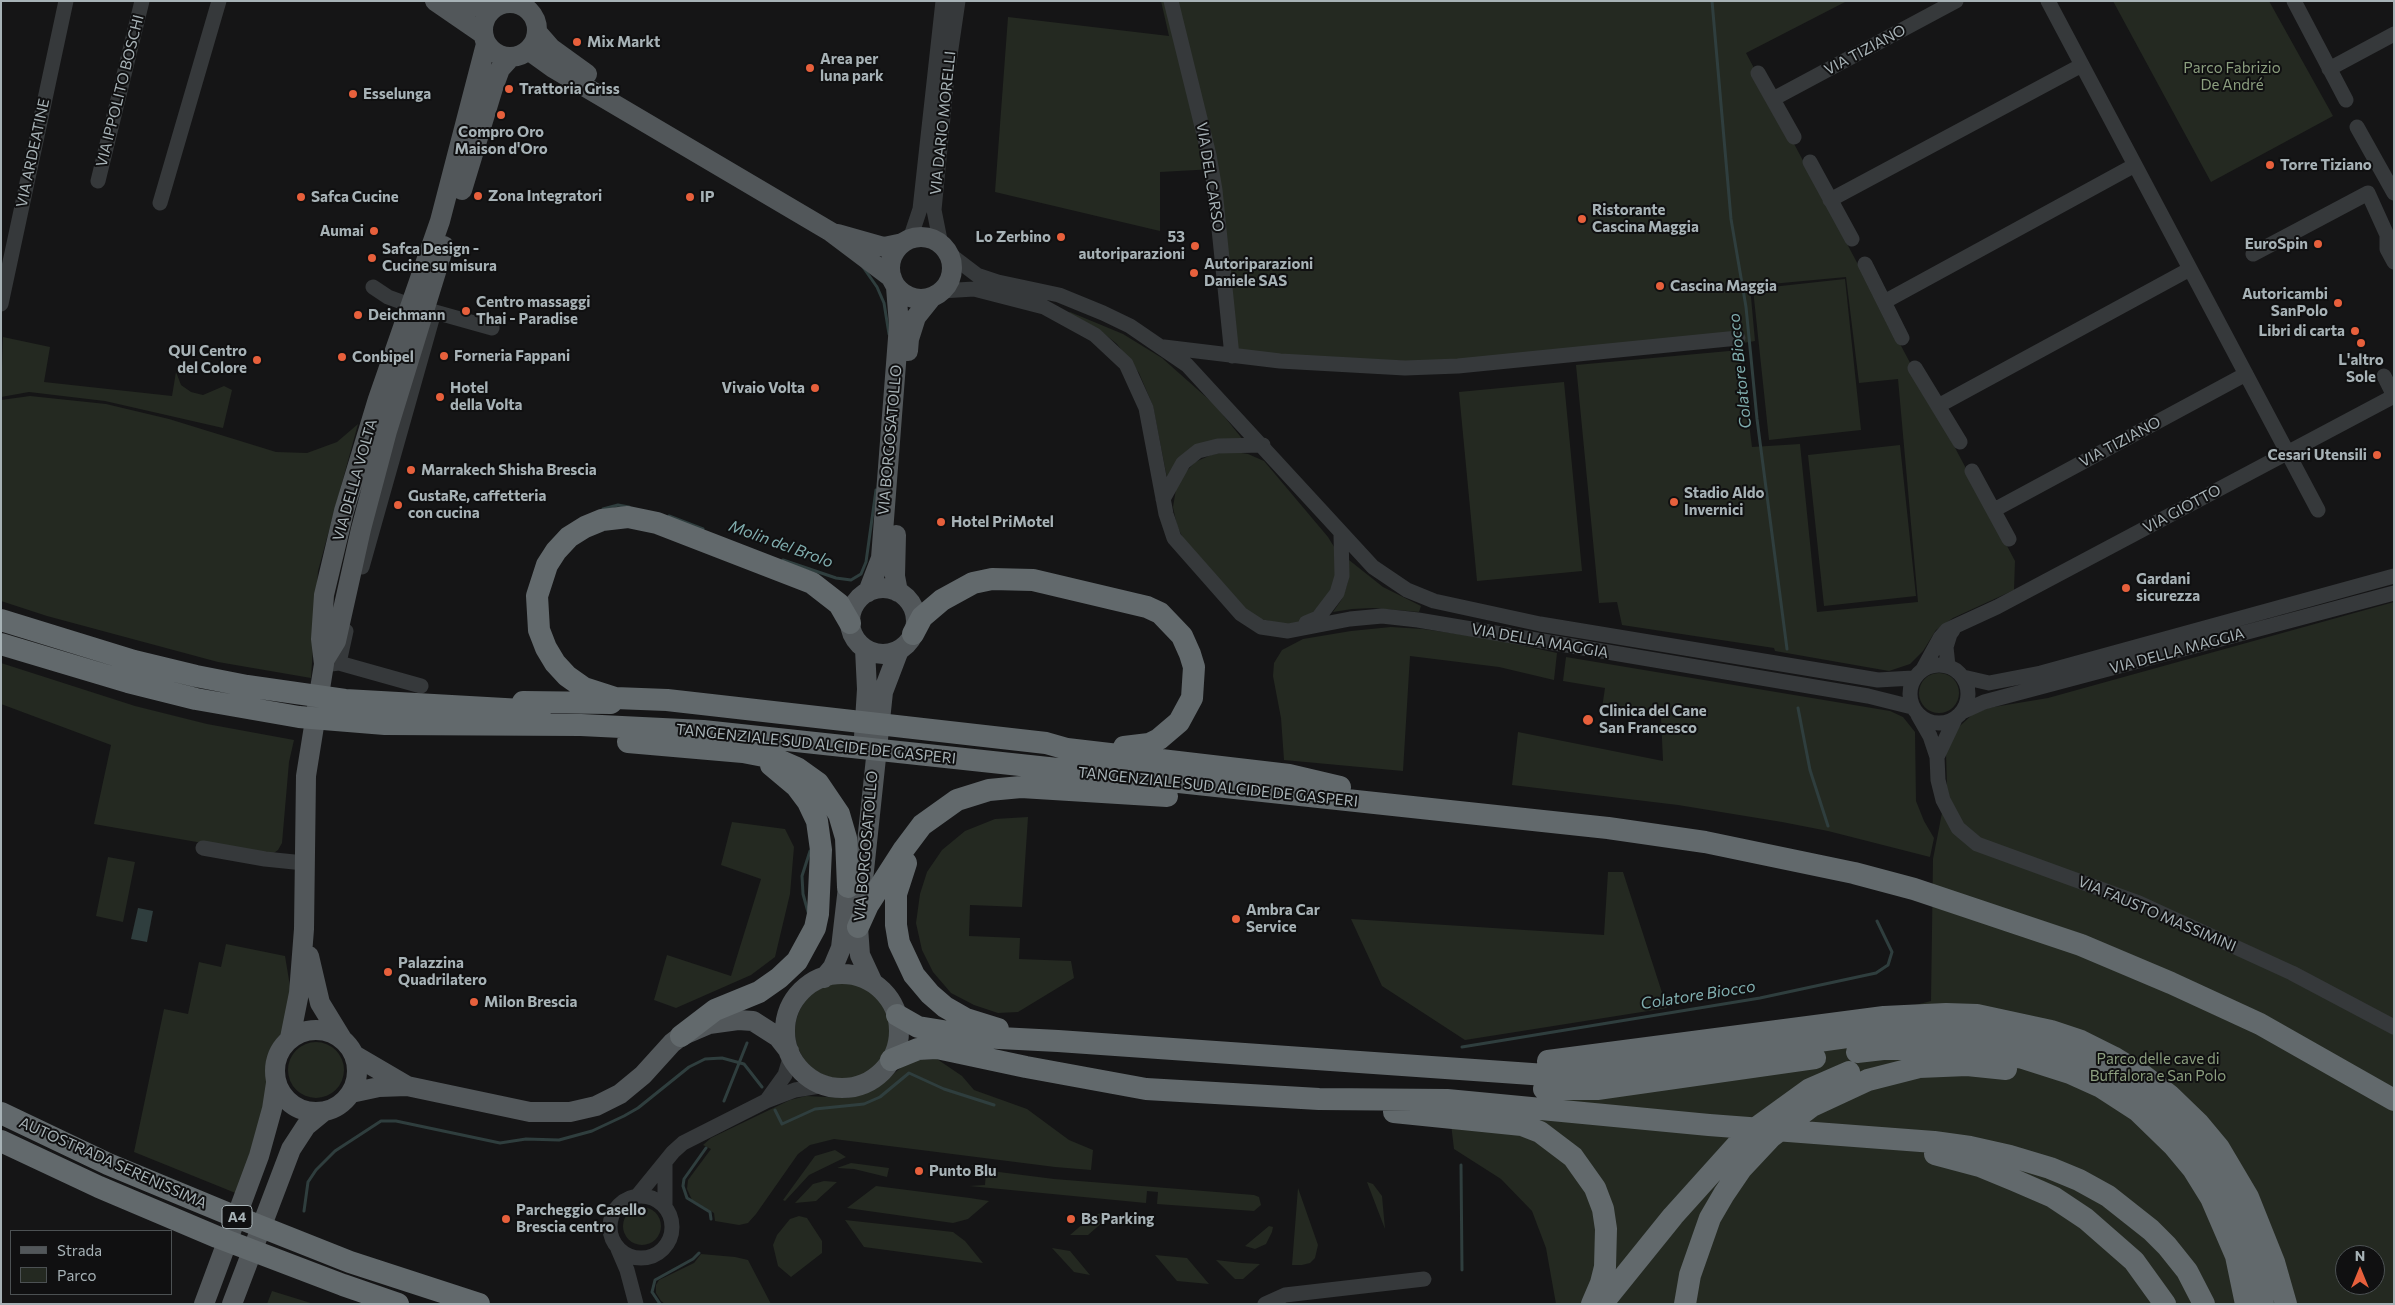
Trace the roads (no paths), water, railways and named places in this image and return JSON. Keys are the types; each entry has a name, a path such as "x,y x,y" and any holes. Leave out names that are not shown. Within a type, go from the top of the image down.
{"highway":[{"path":"846,735 684,703 615,698 584,688 567,676 546,648 536,614 540,581 556,551 569,537 586,527 614,518 641,519 657,522 812,584 839,604 850,623"},
{"path":"891,739 1067,742 1131,748 1149,744 1179,722 1192,698 1194,667 1182,636 1171,622 1147,607 1033,580 992,579 973,584 942,600 922,617 906,642"},
{"name":"TANGENZIALE SUD ALCIDE DE GASPERI","path":"1,620 134,661 187,674 302,694 341,718 385,724 581,725 846,735"},
{"name":"TANGENZIALE SUD ALCIDE DE GASPERI","path":"1,644 128,682 299,723 416,706 676,716 1282,785 1663,835 1797,860 1914,888 2072,942 2171,983 2260,1024 2394,1100"},
{"path":"1,649 127,692 187,708 242,721 299,723"},
{"path":"496,708 514,702 668,706 684,703"},
{"path":"341,718 429,739 640,743 726,749 762,755 797,768 818,783 833,803 846,838 848,887"},
{"path":"1046,743 1067,749 1282,785"},
{"path":"681,1036 698,1021 716,1010 759,992 779,978 797,960 815,928 818,914 821,850 816,821 808,802 796,786 762,755"},
{"path":"858,927 868,905 922,825 957,800 989,790 1021,787 1253,799 1282,785"},
{"name":"TANGENZIALE SUD ALCIDE DE GASPERI","path":"1282,785 1340,787 1707,829 1791,844 1915,875 2002,902 2175,970 2327,1044 2394,1084"},
{"path":"1000,790 957,808 930,828 918,841 899,878 896,894 896,925 899,943 914,975 930,994 945,1007 979,1023 1040,1040"},
{"path":"1505,1071 1547,1061 1884,1017 1946,1014 1977,1015 2051,1031 2089,1045 2144,1076 2169,1095 2199,1124 2219,1148 2248,1197 2274,1262 2286,1304"},
{"path":"897,1015 918,1027 944,1033 998,1039 1040,1040 1546,1075 1597,1072 1848,1037 1900,1032 1976,1033 2003,1036 2048,1047 2108,1072 2149,1099 2186,1134 2207,1160 2226,1190 2236,1212 2251,1249 2263,1304"},
{"path":"891,1060 918,1049 937,1048 1026,1067 1146,1089 1319,1099 1447,1100 1709,1126 1970,1147 2010,1156 2079,1180 2108,1196 2151,1230 2187,1271 2204,1304"},
{"path":"1505,1071 1545,1090 1597,1089 1883,1049 1973,1050 2023,1058 2070,1073 2100,1087 2138,1111 2173,1145 2193,1169 2210,1198 2236,1256 2246,1304"},
{"path":"1602,1304 1673,1216 1745,1136 1810,1089 1862,1067 1911,1050"},
{"path":"1685,1304 1690,1275 1710,1218 1741,1169 1771,1138 1812,1106 1868,1080 1918,1067 1958,1065 2020,1071 2066,1086 2112,1110 2141,1132 2161,1152 2181,1177 2198,1204 2220,1257 2231,1304"},
{"path":"1319,1099 1399,1112 1522,1125 1540,1132 1560,1145 1583,1168 1595,1188 1603,1209 1607,1238 1605,1267 1601,1283 1592,1304"},
{"name":"AUTOSTRADA SERENISSIMA","path":"1,1113 108,1164 224,1212 350,1262 479,1304"},
{"path":"1864,1138 1980,1166 2053,1197 2110,1238 2134,1261 2165,1304"},
{"name":"AUTOSTRADA SERENISSIMA","path":"1,1141 99,1187 216,1237 398,1304"}],"main road":[{"path":"435,1 455,13 484,39 497,54 529,32"},
{"path":"458,1 472,6 518,4 524,7 529,32 553,68 831,232 912,298 936,294 948,284 951,274 951,263 944,249 926,238 884,247 831,232"},
{"name":"VIA DELLA VOLTA","path":"423,309 440,221 484,39 486,16 501,4"},
{"name":"VIA DELLA VOLTA","path":"290,1038 298,999 304,929 306,776 329,662 321,639 324,595 344,511 378,399 423,309 500,69 529,32"},
{"path":"894,282 891,259 906,241"},
{"name":"VIA BORGOSATOLLO","path":"850,623 854,605 868,592 881,558 899,325 894,282"},
{"name":"VIA BORGOSATOLLO","path":"873,983 860,955 858,927 883,692 916,622 914,610 908,600 898,592 894,558 909,339 916,317 936,294"},
{"path":"868,592 883,588 898,592"},
{"path":"850,623 852,633 865,649 881,654 906,642"},
{"name":"VIA BORGOSATOLLO","path":"824,978 833,967 841,948 855,839 867,690 865,649"},
{"name":"VIA DELLA VOLTA","path":"304,929 318,997 327,1018 348,1047 407,1086"},
{"path":"753,1022 778,1037 802,1071 826,1085 844,1088 863,1084 879,1074 891,1060 899,1038 897,1015 887,997 873,983 854,975 834,975 824,978 808,986 795,999 787,1019 786,1040 790,1053"},
{"name":"VIA DELLA VOLTA","path":"351,1093 407,1086 530,1112 570,1112 596,1106 626,1089 681,1036 716,1022 753,1022 775,1012 795,999"},
{"path":"204,1304 247,1189 268,1125 276,1083 276,1058 290,1038 307,1031 325,1031 348,1047 357,1074 351,1093 343,1102 323,1112 296,1138 232,1304"},
{"path":"276,1083 280,1092 294,1106 313,1112 323,1112"}],"street":[{"name":"VIA ARDEATINE","path":"1,304 66,1"},
{"name":"VIA IPPOLITO BOSCHI","path":"98,181 142,1"},
{"path":"160,202 219,1"},
{"name":"VIA DARIO MORELLI","path":"906,241 920,209 943,1"},
{"name":"VIA DARIO MORELLI","path":"944,249 934,210 947,76 958,1"},
{"name":"VIA DEL CARSO","path":"1171,1 1210,155 1232,356"},
{"name":"VIA TIZIANO","path":"1773,100 1956,1"},
{"path":"2048,1 2318,510"},
{"path":"2294,1 2346,100"},
{"path":"2329,68 2394,34"},
{"path":"1830,200 2082,65"},
{"path":"1758,73 1794,136"},
{"path":"2357,127 2388,169 2394,192"},
{"path":"1810,162 1852,239"},
{"path":"1884,302 2135,165"},
{"path":"2253,254 2368,193 2387,235 2387,249 2394,262"},
{"path":"944,249 977,275 998,282 1059,295 1130,326 1187,365 1263,445"},
{"path":"1865,264 1902,338"},
{"path":"1938,406 2190,269"},
{"path":"373,287 388,297 423,309 492,328"},
{"path":"936,294 974,289 1044,307 1095,335 1126,364 1146,408 1163,499 1174,538 1241,614 1261,627 1288,631 1318,618 1337,593 1342,576 1342,535"},
{"name":"VIA DELLA VOLTA","path":"329,662 352,602 378,508 423,309"},
{"path":"1160,346 1280,361 1405,368 1458,366 1738,338"},
{"path":"1200,377 1196,367 1199,358 1206,353"},
{"path":"1916,368 1960,442"},
{"name":"VIA TIZIANO","path":"1994,510 2246,374"},
{"path":"2384,376 2394,396"},
{"name":"VIA GIOTTO","path":"1918,674 1947,630 1970,620 2289,454 2394,396"},
{"path":"1163,499 1183,463 1198,451 1218,446 1263,445"},
{"name":"VIA DELLA MAGGIA","path":"1263,445 1342,535 1382,575 1407,590 1434,601 1475,611 1878,680 1918,674"},
{"path":"1972,470 2009,538"},
{"name":"VIA DELLA MAGGIA","path":"1963,677 1989,683 2042,673 2394,576"},
{"name":"VIA DELLA MAGGIA","path":"1958,715 1984,702 2394,593"},
{"name":"VIA DELLA MAGGIA","path":"1288,631 1350,619 1382,616 1418,620 1868,696 1915,711"},
{"name":"VIA GIOTTO","path":"1948,666 1946,647 1950,634 1970,620"},
{"path":"329,662 421,686"},
{"path":"1940,665 1948,666 1963,677 1968,695 1958,715 1946,723 1936,723 1915,711 1909,698 1910,688 1918,674 1940,665"},
{"name":"VIA FAUSTO MASSIMINI","path":"1915,711 1930,736 1937,757 1938,780 1942,800 1958,828 1977,844 2139,903 2292,972 2394,1027"},
{"name":"VIA FAUSTO MASSIMINI","path":"1937,757 1958,715"},
{"path":"203,848 265,859 304,863"},
{"path":"766,1101 785,1075 790,1053"},
{"path":"638,1195 683,1143 766,1101 795,1090 826,1085"},
{"path":"618,1249 636,1258 647,1258 662,1250 671,1236 672,1220 665,1207 665,1162"},
{"path":"636,1304 618,1249 610,1233 612,1213 623,1201 638,1195 648,1196 665,1207"},
{"path":"631,1288 636,1275 647,1258"},
{"path":"1265,1304 1285,1295 1424,1279"}],"waterway":[{"name":"Colatore Biocco","path":"1712,1 1731,219 1746,307 1757,419 1787,649"},
{"name":"Molin del Brolo","path":"863,267 877,287 884,303 889,334"},
{"name":"Molin del Brolo","path":"783,560 836,578 851,580 861,574 866,562 876,490"},
{"name":"Molin del Brolo","path":"603,509 618,505 629,507"},
{"name":"Molin del Brolo","path":"669,516 703,529"},
{"name":"Colatore Biocco","path":"1798,708 1810,770 1828,826"},
{"name":"Molin del Brolo","path":"808,912 803,894 802,876 810,851"},
{"name":"Colatore Biocco","path":"1462,1047 1760,998 1876,973 1888,965 1892,952 1877,921"},
{"name":"Molin del Brolo","path":"724,1101 747,1043"},
{"path":"304,1211 308,1182 316,1170 335,1151 381,1121 396,1121 500,1143 526,1139 559,1140 592,1131 624,1116 638,1108 689,1067 705,1059 722,1058 744,1064 762,1087"},
{"path":"775,1110 782,1124 815,1109 864,1104 880,1097 909,1073 944,1089 994,1105"},
{"name":"Molin del Brolo","path":"706,1148 684,1179 683,1186 687,1198 710,1212 711,1219"},
{"name":"Colatore Biocco","path":"1461,1165 1462,1270"},
{"name":"Molin del Brolo","path":"660,1304 652,1292 655,1280 693,1259 699,1253"}],"place":[{"name":"Mix Markt","path":"577,42"},
{"name":"Area per luna park","path":"810,68"},
{"name":"Trattoria Griss","path":"509,89"},
{"name":"Esselunga","path":"353,94"},
{"name":"Compro Oro Maison d'Oro","path":"501,115"},
{"name":"Torre Tiziano","path":"2270,165"},
{"name":"Zona Integratori","path":"478,196"},
{"name":"Safca Cucine","path":"301,197"},
{"name":"IP","path":"690,197"},
{"name":"Ristorante Cascina Maggia","path":"1582,219"},
{"name":"Aumai","path":"374,231"},
{"name":"Lo Zerbino","path":"1061,237"},
{"name":"EuroSpin","path":"2318,244"},
{"name":"53 autoriparazioni","path":"1195,246"},
{"name":"Safca Design - Cucine su misura","path":"372,258"},
{"name":"Autoriparazioni Daniele SAS","path":"1194,273"},
{"name":"Cascina Maggia","path":"1660,286"},
{"name":"Autoricambi SanPolo","path":"2338,303"},
{"name":"Centro massaggi Thai - Paradise","path":"466,311"},
{"name":"Deichmann","path":"358,315"},
{"name":"Libri di carta","path":"2355,331"},
{"name":"L'altro Sole","path":"2361,343"},
{"name":"Forneria Fappani","path":"444,356"},
{"name":"Conbipel","path":"342,357"},
{"name":"QUI Centro del Colore","path":"257,360"},
{"name":"Vivaio Volta","path":"815,388"},
{"name":"Hotel della Volta","path":"440,397"},
{"name":"Cesari Utensili","path":"2377,455"},
{"name":"Marrakech Shisha Brescia","path":"411,470"},
{"name":"Stadio Aldo Invernici","path":"1674,502"},
{"name":"GustaRe, caffetteria con cucina","path":"398,505"},
{"name":"Hotel PriMotel","path":"941,522"},
{"name":"Gardani sicurezza","path":"2126,588"},
{"name":"Clinica del Cane San Francesco","path":"1588,720"},
{"name":"Ambra Car Service","path":"1236,919"},
{"name":"Palazzina Quadrilatero","path":"388,972"},
{"name":"Milon Brescia","path":"474,1002"},
{"name":"Punto Blu","path":"919,1171"},
{"name":"Parcheggio Casello Brescia centro","path":"506,1219"},
{"name":"Bs Parking","path":"1071,1219"}],"park label":[{"name":"Parco Fabrizio De André","path":"2232,76"},
{"name":"Parco delle cave di Buffalora e San Polo","path":"2158,1068"}]}
